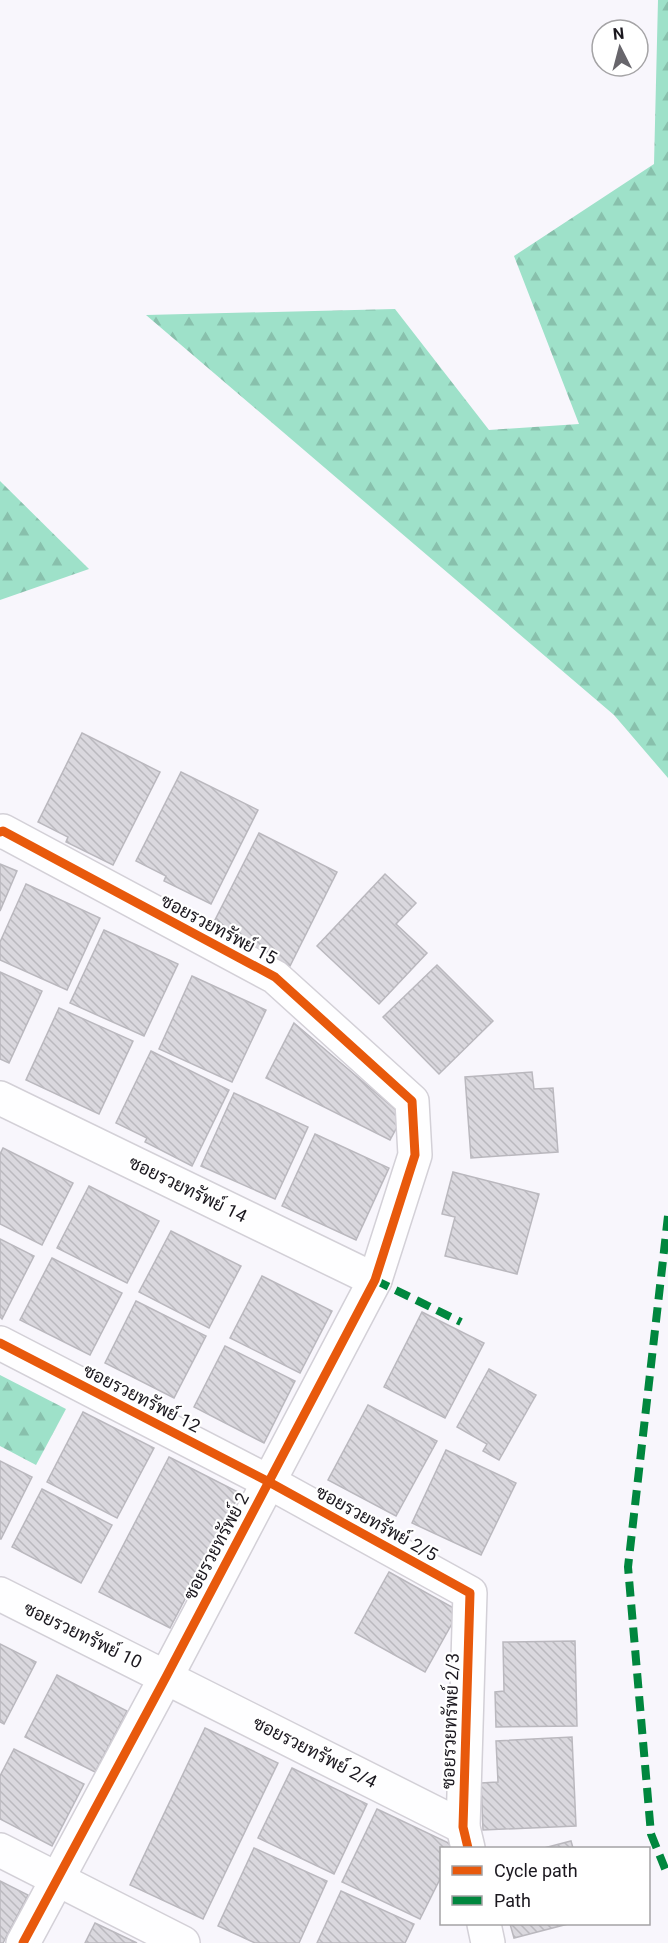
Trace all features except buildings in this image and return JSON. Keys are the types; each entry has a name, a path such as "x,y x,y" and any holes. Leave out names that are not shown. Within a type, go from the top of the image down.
{"street":[{"name":"ซอยรวยทรัพย์ 15","path":"0,832 14,837 275,978 412,1101 415,1155"},
{"name":"ซอยรวยทรัพย์ 14","path":"0,1098 375,1280"},
{"name":"ซอยรวยทรัพย์ 2","path":"22,1943 166,1677 375,1280 415,1155"},
{"name":"ซอยรวยทรัพย์ 12","path":"0,1343 269,1482"},
{"name":"ซอยรวยทรัพย์ 2/5","path":"269,1482 470,1593"},
{"name":"ซอยรวยทรัพย์ 2/3","path":"466,1838 470,1593"},
{"name":"ซอยรวยทรัพย์ 10","path":"0,1594 166,1677"},
{"name":"ซอยรวยทรัพย์ 2/4","path":"166,1677 466,1838"},
{"path":"0,1850 183,1943"},
{"path":"484,1925 488,1943"}],"green space":[{"path":"658,0 668,0 668,778 614,715 146,315 395,309 489,430 579,424 514,256 654,164"},
{"path":"0,481 89,569 0,600"},
{"path":"0,1375 66,1409 36,1465 0,1446"}],"marked path":[{"path":"668,1216 628,1567 651,1834 668,1876"},
{"path":"375,1280 461,1322"}],"cycle path":[{"path":"0,832 3,831 275,977 412,1101 415,1155 375,1280 23,1943"},
{"path":"0,1343 269,1482 470,1593 463,1827 468,1847"}]}
